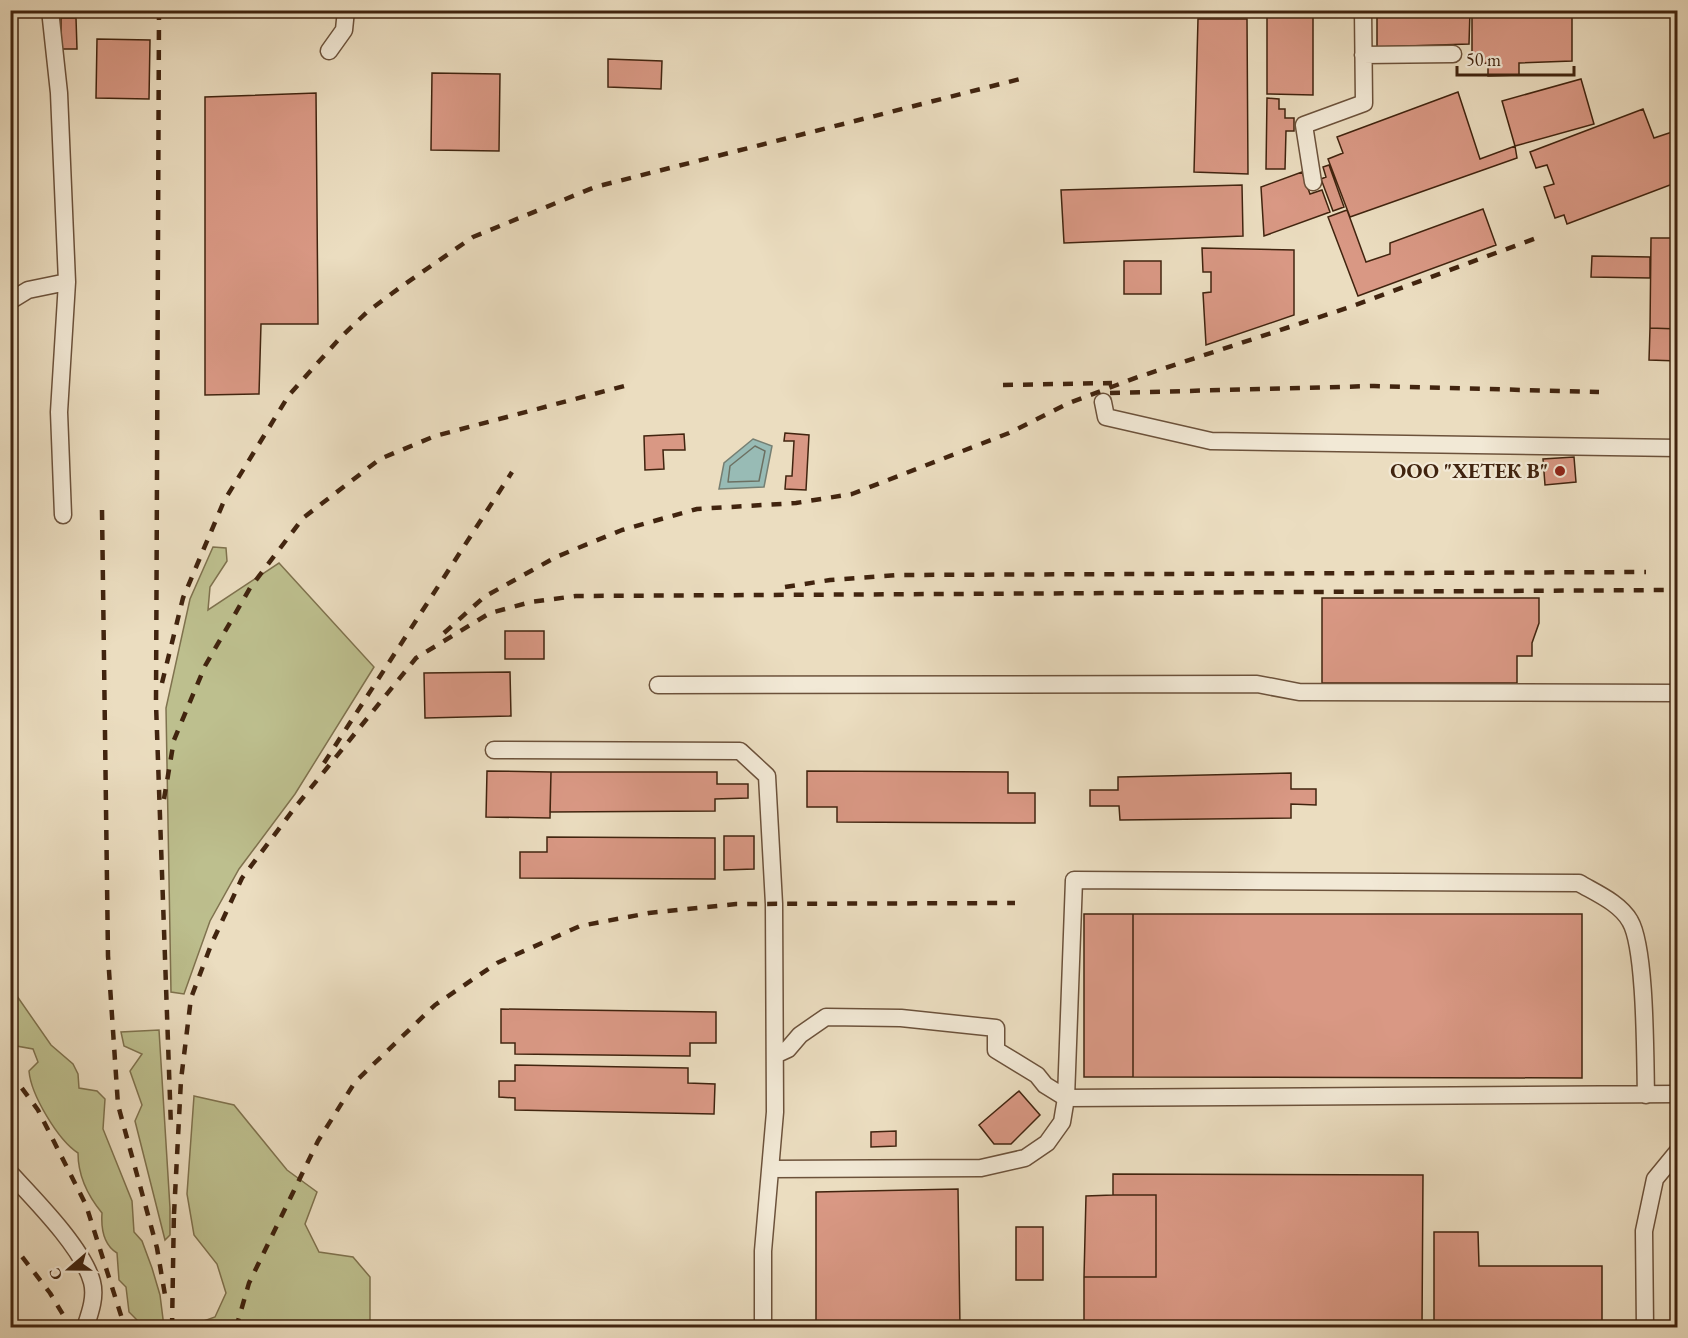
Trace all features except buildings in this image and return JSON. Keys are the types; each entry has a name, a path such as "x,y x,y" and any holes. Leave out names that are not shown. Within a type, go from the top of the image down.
{"lane":[{"path":"50,10 59,93 67,282 59,412 63,515"},
{"path":"329,51 344,30 346,10"},
{"path":"1313,182 1304,125 1364,103 1363,10"},
{"path":"1363,56 1453,54"},
{"path":"10,301 28,290 67,282"},
{"path":"1103,402 1106,417 1211,441 1677,448"},
{"path":"658,685 1257,684 1299,692 1677,693"},
{"path":"495,750 740,751 767,776 774,904 775,1112 763,1251 763,1328"},
{"path":"770,1169 981,1168 1025,1158 1047,1143 1062,1122 1066,1098 1074,880 1579,883 1611,902 1630,921 1639,950 1646,1095"},
{"path":"775,1055 788,1049 800,1035 826,1017 900,1018 996,1028 996,1050 1037,1075 1045,1085 1066,1098 1677,1094"},
{"path":"1645,1328 1644,1231 1655,1179 1677,1151"},
{"path":"10,1173 60,1228 87,1271 93,1295 85,1328"}],"green space":[{"path":"213,547 226,548 227,561 210,587 208,610 279,563 374,667 295,794 239,869 210,921 184,994 171,992 166,708 190,599"},
{"path":"10,986 51,1045 73,1064 78,1074 79,1088 97,1091 105,1099 103,1129 132,1201 134,1232 142,1241 152,1268 160,1295 164,1327 137,1327 140,1323 129,1312 126,1287 119,1280 117,1253 104,1236 102,1213 92,1200 85,1185 78,1153 54,1128 35,1092 29,1071 38,1062 33,1049 11,1045"},
{"path":"159,1030 170,1208 170,1235 165,1240 135,1121 142,1105 130,1071 142,1054 124,1046 121,1032"},
{"path":"194,1096 234,1105 287,1170 317,1192 305,1224 319,1252 353,1257 370,1277 370,1327 187,1327 215,1317 226,1293 217,1264 194,1235 187,1194"}],"water":[{"path":"753,439 772,446 764,487 719,489 724,463"}],"railway":[{"path":"159,10 156,704 171,1127"},
{"path":"162,683 183,598 224,501 289,395 340,338 367,312 402,286 473,237 595,187 1028,77"},
{"path":"444,633 484,597 556,557 622,530 697,509 796,503 852,494 1009,433 1069,403 1138,377 1350,307 1539,237"},
{"path":"1003,385 1112,383"},
{"path":"164,799 174,740 205,666 250,588 303,518 380,459 435,436 628,385"},
{"path":"1110,393 1374,386 1599,392"},
{"path":"324,763 512,472"},
{"path":"102,510 108,956 118,1105 157,1248 166,1301"},
{"path":"785,587 830,580 897,575 1646,572"},
{"path":"174,1214 181,1080 191,998 211,945 242,878 293,810 416,658 490,613 531,602 576,596 1676,590"},
{"path":"236,1328 249,1283 318,1141 355,1082 435,1005 497,963 580,926 649,913 736,904 1015,903"},
{"path":"10,1072 38,1110 86,1205 125,1328"},
{"path":"172,1328 174,1208"},
{"path":"10,1241 50,1293 71,1328"}],"place":[{"name":"ООО \"ХЕТЕК В\"","path":"1560,471"}]}
